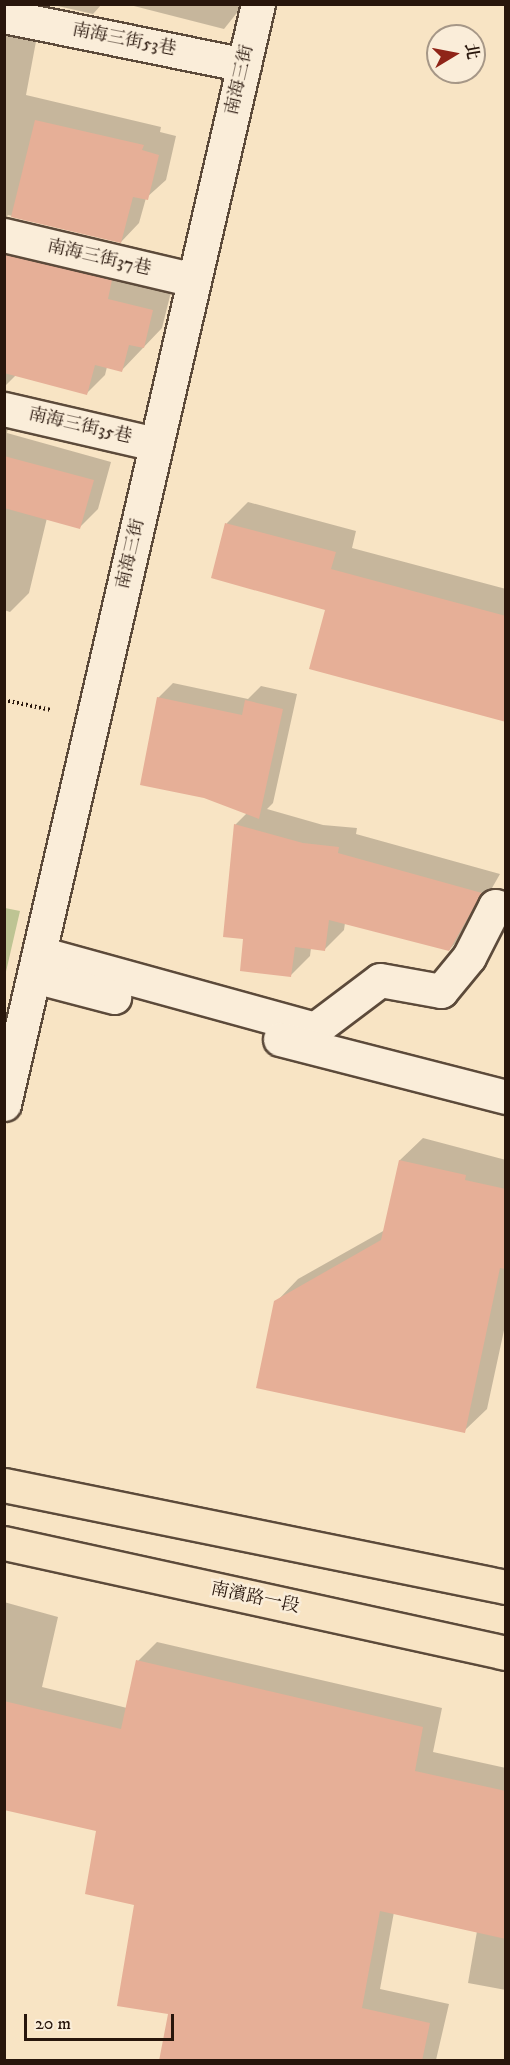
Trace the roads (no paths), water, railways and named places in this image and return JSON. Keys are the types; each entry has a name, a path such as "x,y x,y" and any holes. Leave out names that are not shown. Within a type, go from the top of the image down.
{"main road":[{"path":"4,1485 506,1587"},
{"name":"南濱路一段","path":"4,1543 506,1653"}],"street":[{"name":"南海三街","path":"4,1104 258,4"},
{"name":"南海三街53巷","path":"4,16 244,65"},
{"name":"南海三街37巷","path":"4,235 194,280"},
{"name":"南海三街35巷","path":"4,409 156,444"},
{"path":"37,964 315,1029 380,980 441,991 469,957 495,906 506,909"},
{"path":"37,964 506,1097"}]}
